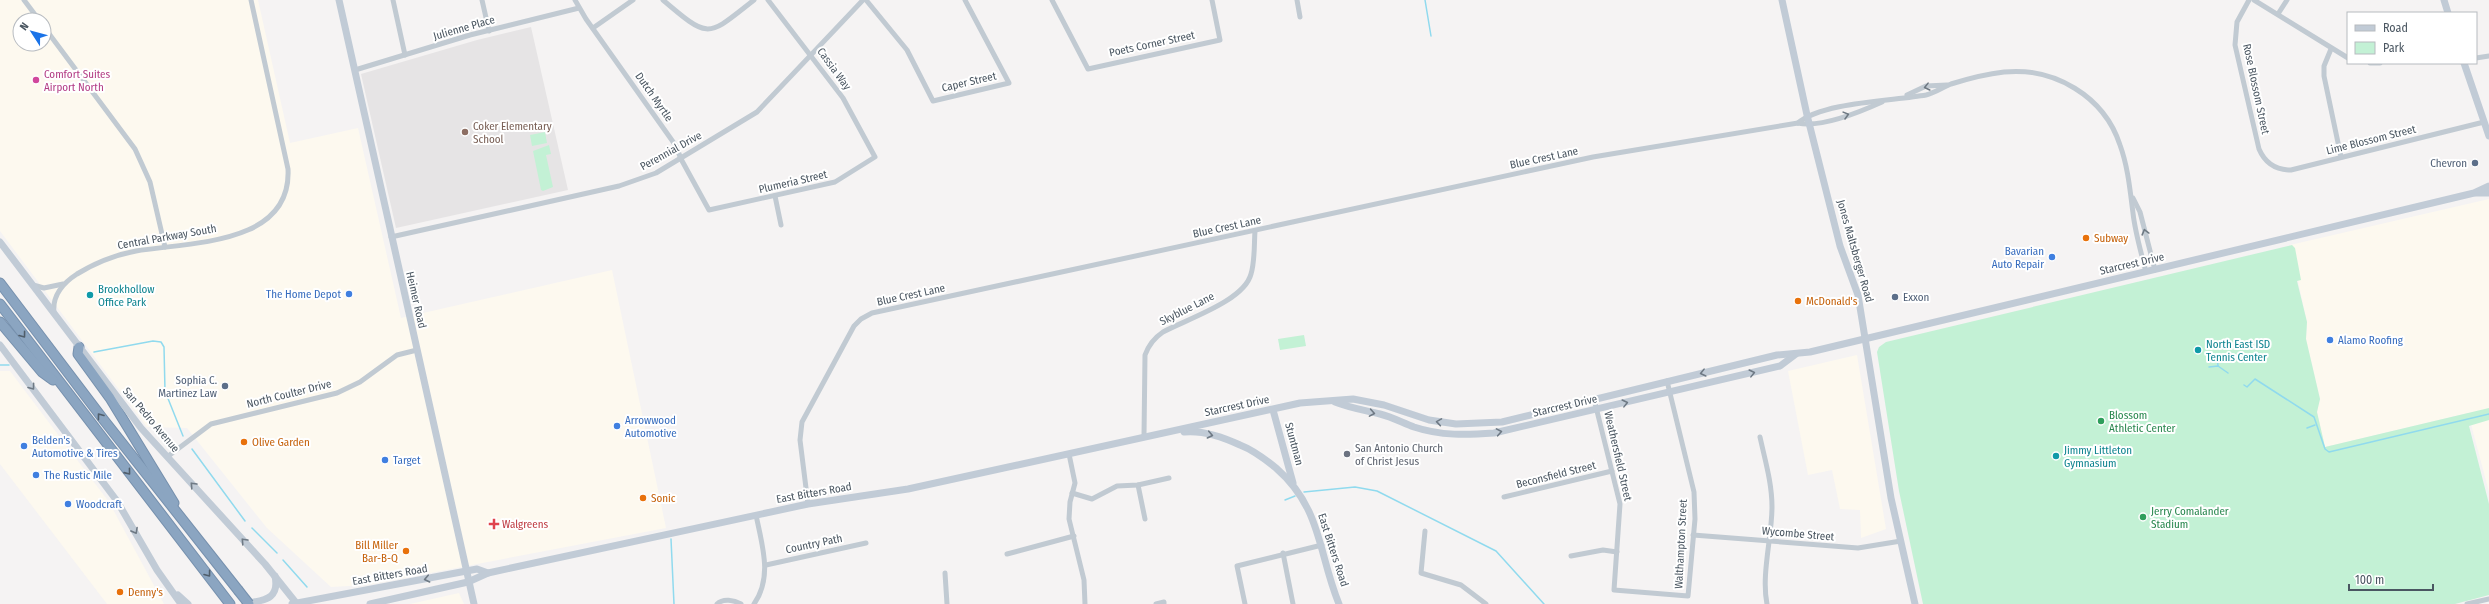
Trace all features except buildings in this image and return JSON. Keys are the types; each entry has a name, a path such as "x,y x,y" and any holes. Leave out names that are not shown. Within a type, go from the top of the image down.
{"highway":[{"path":"0,283 103,419 249,604"},
{"path":"0,304 230,604"},
{"path":"0,322 42,372 63,388"},
{"path":"79,347 78,354 117,408 186,524"}],"main road":[{"name":"Heimer Road","path":"338,0 355,70 465,572 474,604"},
{"name":"Jones Maltsberger Road","path":"1782,0 1809,125 1840,246 1858,294 1891,498 1915,604"},
{"path":"2444,0 2448,12"},
{"path":"2464,64 2489,136"},
{"name":"Starcrest Drive","path":"1144,436 1274,410 1300,403 1335,402 1353,399 1406,412 1429,420 1460,424 1502,422 1777,355 1810,352 2155,270 2474,193 2489,186"},
{"name":"Starcrest Drive","path":"2474,193 2489,193"},
{"name":"San Pedro Avenue","path":"0,242 141,428 275,575 295,604"},
{"path":"0,345 117,501 168,586 181,604"},
{"name":"Starcrest Drive","path":"1335,402 1350,409 1380,414 1437,432 1460,435 1494,433 1780,366 1796,354"},
{"name":"Stuntman","path":"1274,410 1293,483"},
{"path":"1402,422 1406,412"},
{"path":"1460,424 1460,435"},
{"path":"1144,436 1190,432 1228,440 1262,457 1293,483"},
{"name":"East Bitters Road","path":"370,604 468,582 488,573 808,504 908,489 1070,454 1144,436"},
{"name":"East Bitters Road","path":"1293,483 1312,516 1339,604"},
{"name":"East Bitters Road","path":"295,604 477,569 488,573"},
{"path":"245,604 265,599 273,594 277,586 275,575"},
{"path":"168,586 175,604"},
{"path":"168,586 188,604"}],"street":[{"path":"24,0 33,12"},
{"name":"Central Parkway South","path":"31,284 43,288 63,284 88,268 118,255 165,247 194,245 244,230 267,219 279,207 286,196 288,169 251,0"},
{"path":"393,0 405,55"},
{"path":"482,0 489,31"},
{"name":"Dutch Myrtle","path":"575,0 579,8 676,146 680,159 709,210"},
{"path":"593,28 633,0"},
{"path":"663,0 692,24 704,29 714,29 723,24 754,0"},
{"name":"Cassia Way","path":"768,0 812,55 843,98 874,157"},
{"name":"Perennial Drive","path":"391,237 619,186 656,173 757,112 863,0"},
{"name":"Caper Street","path":"866,0 907,50 933,100 1009,83 965,0"},
{"name":"Poets Corner Street","path":"1052,0 1088,69 1220,40 1212,0"},
{"path":"1297,0 1300,18"},
{"name":"Rose Blossom Street","path":"2249,0 2237,22 2235,45 2258,149 2264,160"},
{"path":"2254,0 2331,49 2347,57"},
{"path":"2278,14 2287,0"},
{"name":"Julienne Place","path":"355,70 489,31 579,8"},
{"path":"52,38 135,149 150,182 165,247"},
{"path":"2331,49 2324,66 2324,76 2341,157"},
{"path":"2477,58 2489,56"},
{"name":"Blue Crest Lane","path":"1798,123 1807,115 1860,104 1882,102 1905,96 1926,86 1950,84 1987,75 2024,72 2059,80 2078,90 2097,106 2116,134 2132,195 2140,212 2155,270"},
{"name":"Blue Crest Lane","path":"1905,96 1927,95 1950,84"},
{"name":"Blue Crest Lane","path":"808,504 800,429 848,337 861,319 872,313 1064,273 1090,265 1126,259 1594,157 1798,123 1809,125 1862,111 1882,102"},
{"name":"Lime Blossom Street","path":"2264,160 2280,169 2291,170 2484,122"},
{"name":"Plumeria Street","path":"709,210 835,182 874,157"},
{"name":"Blue Crest Lane","path":"2132,195 2133,213 2146,272"},
{"path":"775,196 781,225"},
{"name":"Skyblue Lane","path":"1144,436 1145,355 1147,348 1154,339 1163,332 1228,299 1242,289 1251,274 1255,231"},
{"path":"54,314 54,299 63,284"},
{"name":"North Coulter Drive","path":"167,457 211,424 337,393 360,382 397,355 416,350"},
{"name":"Walthampton Street","path":"1614,590 1688,596 1693,535 1694,492 1667,381"},
{"name":"Weathersfield Street","path":"1594,399 1620,504 1614,590"},
{"path":"1760,437 1770,485 1770,541 1766,588 1767,604"},
{"path":"1070,454 1075,483 1072,493 1069,519 1084,580 1085,604"},
{"name":"Beconsfield Street","path":"1504,498 1612,471"},
{"path":"1072,493 1092,499 1117,486 1138,485 1169,478"},
{"path":"1138,485 1145,519"},
{"path":"754,604 763,586 766,565 756,515"},
{"path":"1425,531 1421,573 1460,585 1486,604"},
{"name":"Wycombe Street","path":"1693,535 1858,548 1901,541"},
{"path":"1007,554 1074,536"},
{"name":"Country Path","path":"766,565 866,543"},
{"path":"1245,604 1237,566 1322,545"},
{"path":"1571,556 1604,550 1617,552"},
{"path":"1283,554 1293,604"},
{"path":"945,573 947,604"},
{"path":"2467,604 2489,598"},
{"path":"717,604 721,601 729,600 741,604"},
{"path":"1156,604 1164,603"}],"shaded area":[{"path":"0,0 258,0 290,143 358,128 401,318 612,270 666,528 367,585 331,587 267,528 187,428 147,427 0,231"},
{"name":"Coker Elementary School","path":"531,27 568,190 396,228 361,74 477,40"},
{"path":"2489,199 2489,492 2468,413 2325,447 2317,412 2320,399 2306,339 2307,322 2290,245"},
{"path":"1857,355 1886,529 1861,538 1860,510 1840,509 1832,470 1808,475 1788,371"},
{"path":"0,371 10,371 109,502 164,604 107,604 0,464"},
{"path":"459,593 464,604 410,604"}],"green space":[{"path":"545,132 547,143 532,146 530,135"},
{"path":"549,145 551,154 546,155 553,187 543,191 541,190 533,151"},
{"name":"Blossom Athletic Center","path":"2292,245 2295,248 2301,280 2297,281 2307,322 2306,339 2320,399 2317,412 2325,447 2489,408 2489,420 2469,426 2489,504 2489,595 2455,604 1923,604 1899,491 1877,352 1879,347 1886,342"},
{"path":"1304,335 1306,346 1280,350 1278,339"}],"waterway":[{"path":"1425,0 1431,36"},
{"path":"94,352 153,341 161,342 164,347 165,391 183,436"},
{"path":"2217,357 2218,366"},
{"path":"0,365 9,365"},
{"path":"2209,367 2218,366 2228,373"},
{"path":"2244,385 2247,387 2255,379 2314,417 2325,449 2329,452 2489,414"},
{"path":"2307,428 2315,425"},
{"path":"192,449 245,521"},
{"path":"1304,492 1355,487 1377,491 1496,551 1544,604"},
{"path":"1285,500 1295,496"},
{"path":"252,528 277,553"},
{"path":"671,539 674,604"},
{"path":"283,560 307,587"}],"place":[{"name":"Comfort Suites Airport North","path":"36,80"},
{"name":"Coker Elementary School","path":"465,132"},
{"name":"Chevron","path":"2475,163"},
{"name":"Subway","path":"2086,238"},
{"name":"Bavarian Auto Repair","path":"2052,257"},
{"name":"The Home Depot","path":"349,294"},
{"name":"Brookhollow Office Park","path":"90,295"},
{"name":"Exxon","path":"1895,297"},
{"name":"McDonald's","path":"1798,301"},
{"name":"Alamo Roofing","path":"2330,340"},
{"name":"North East ISD Tennis Center","path":"2198,350"},
{"name":"Sophia C. Martinez Law","path":"225,386"},
{"name":"Blossom Athletic Center","path":"2101,421"},
{"name":"Arrowwood Automotive","path":"617,426"},
{"name":"Olive Garden","path":"244,442"},
{"name":"Belden's Automotive & Tires","path":"24,446"},
{"name":"San Antonio Church of Christ Jesus","path":"1347,454"},
{"name":"Jimmy Littleton Gymnasium","path":"2056,456"},
{"name":"Target","path":"385,460"},
{"name":"The Rustic Mile","path":"36,475"},
{"name":"Sonic","path":"643,498"},
{"name":"Woodcraft","path":"68,504"},
{"name":"Jerry Comalander Stadium","path":"2143,517"},
{"name":"Walgreens","path":"494,524"},
{"name":"Bill Miller Bar-B-Q","path":"406,551"},
{"name":"Denny's","path":"120,592"}]}
